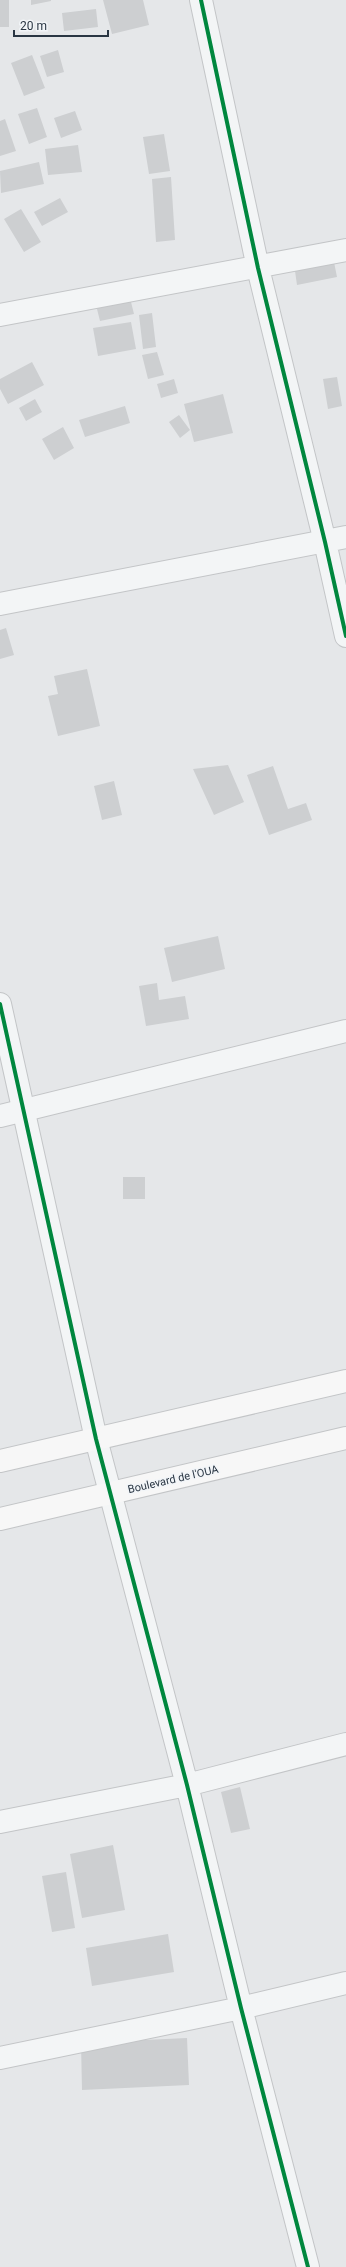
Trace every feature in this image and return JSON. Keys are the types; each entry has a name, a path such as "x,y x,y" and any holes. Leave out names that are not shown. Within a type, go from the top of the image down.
{"main road":[{"path":"0,1461 346,1381"},
{"name":"Boulevard de l'OUA","path":"0,1519 346,1438"}],"street":[{"path":"201,0 258,268 336,539 346,636"},
{"path":"0,315 258,268 346,250"},
{"path":"0,604 336,539"},
{"path":"0,1004 96,1439 187,1785 241,2008 308,2267"},
{"path":"0,1116 346,1031"},
{"path":"0,1822 187,1785 346,1744"},
{"path":"0,2058 241,2008 346,1983"}],"building":[{"path":"0,0 9,0 9,27 0,27"},
{"path":"31,0 51,0 51,1 31,5"},
{"path":"103,0 143,0 149,25 112,34"},
{"path":"96,9 98,27 64,31 62,13"},
{"path":"58,50 64,72 47,77 40,56"},
{"path":"32,55 45,88 24,96 11,63"},
{"path":"37,108 47,137 29,144 18,114"},
{"path":"75,111 82,130 61,138 54,118"},
{"path":"5,119 16,151 0,156 0,121"},
{"path":"164,134 170,171 149,174 143,137"},
{"path":"78,145 82,172 48,175 45,149"},
{"path":"39,162 44,184 1,193 0,171"},
{"path":"171,177 175,240 156,242 152,179"},
{"path":"60,198 68,212 42,226 34,212"},
{"path":"21,209 41,242 24,252 4,219"},
{"path":"333,257 337,277 297,285 294,264"},
{"path":"130,298 134,314 100,321 96,305"},
{"path":"152,313 156,347 143,349 139,315"},
{"path":"131,322 136,349 98,356 93,328"},
{"path":"157,352 164,375 148,379 142,355"},
{"path":"32,362 44,385 8,404 0,389 0,379"},
{"path":"337,377 342,406 328,409 323,379"},
{"path":"174,379 178,393 161,398 157,384"},
{"path":"223,394 233,433 194,442 184,404"},
{"path":"35,399 42,412 26,421 19,408"},
{"path":"125,406 130,423 85,437 79,420"},
{"path":"179,415 190,430 180,438 169,422"},
{"path":"63,427 74,448 54,460 42,439"},
{"path":"6,628 14,655 0,659 0,630"},
{"path":"87,669 100,726 58,736 48,696 58,694 54,676"},
{"path":"228,765 244,802 214,815 193,769"},
{"path":"273,766 288,809 306,803 312,820 269,835 247,775"},
{"path":"114,781 122,815 102,820 94,786"},
{"path":"218,936 225,969 172,982 164,948"},
{"path":"157,983 159,1000 185,996 189,1019 146,1026 139,986"},
{"path":"123,1177 145,1177 145,1199 123,1199"},
{"path":"240,1787 250,1829 231,1833 221,1792"},
{"path":"113,1845 125,1910 82,1918 70,1854"},
{"path":"66,1872 75,1928 52,1932 42,1876"},
{"path":"168,1934 174,1972 92,1986 86,1948"},
{"path":"187,2038 189,2085 82,2090 81,2043"}],"cycle path":[{"path":"201,0 258,268 325,542 346,636"},
{"path":"0,1004 96,1439 187,1785 241,2008 308,2267"}]}
